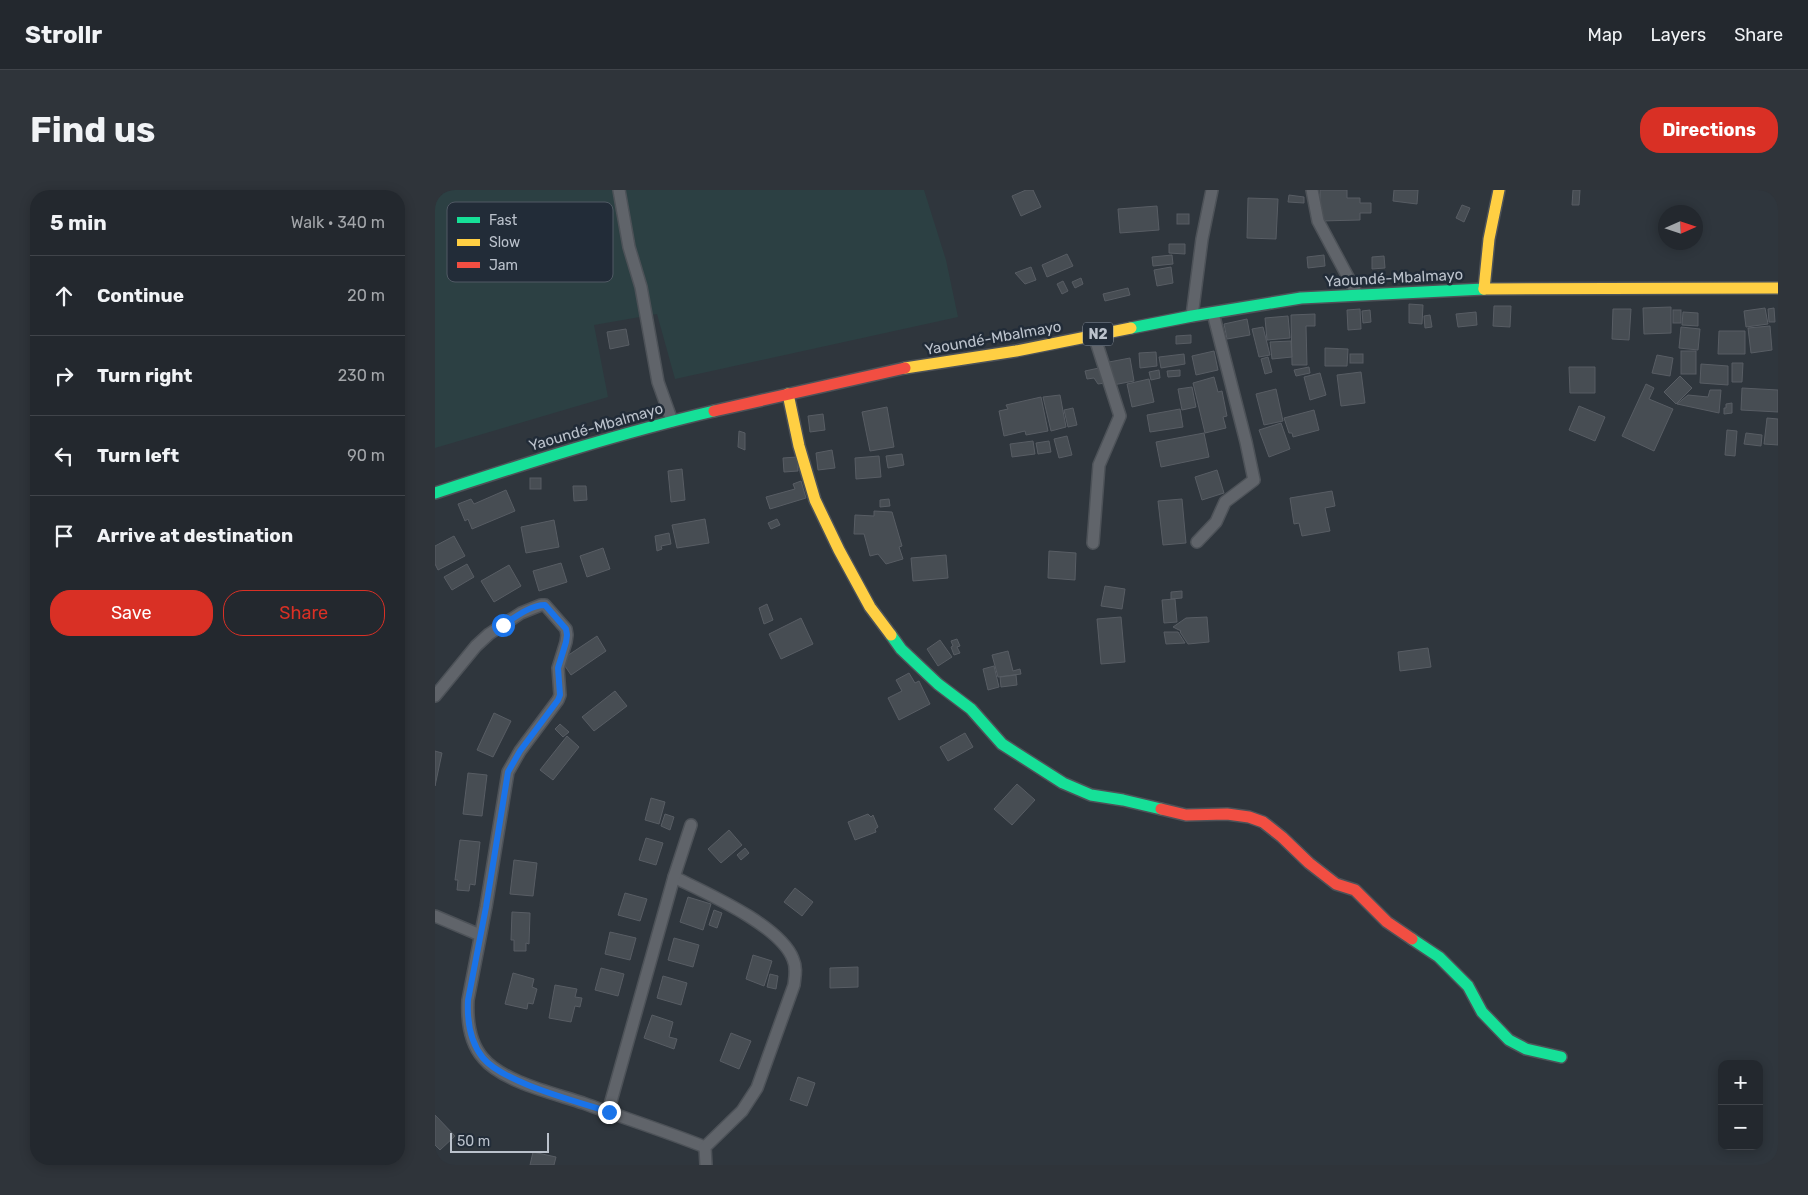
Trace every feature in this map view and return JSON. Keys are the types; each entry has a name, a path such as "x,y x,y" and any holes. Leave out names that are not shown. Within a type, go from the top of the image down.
{"main road":[{"path":"1485,289 1487,254 1492,219 1499,190"},
{"name":"Yaoundé-Mbalmayo","path":"435,494 554,454 672,421 894,370 1016,351 1192,316 1301,298 1485,289 1778,288"},
{"path":"788,394 799,446 815,500 839,550 870,607 901,649 938,684 971,709 1003,744 1063,783 1091,795 1123,800 1185,815 1227,814 1249,817 1263,822 1282,836 1309,863 1336,884 1355,890 1387,922 1439,957 1468,986 1482,1012 1509,1040 1526,1049 1561,1057"}],"street":[{"path":"619,190 629,247 641,287 658,382 672,421"},
{"path":"1192,316 1202,238 1213,190"},
{"path":"1312,190 1317,221 1357,294"},
{"path":"1197,542 1216,522 1225,502 1254,480 1213,313"},
{"path":"1093,543 1099,464 1120,416 1094,335"},
{"path":"435,696 476,646 489,634 521,613 545,605 566,629 566,642 558,668 560,695 558,700 520,751 508,772 468,1000 467,1014 472,1039 480,1054 489,1064 515,1080 705,1146"},
{"path":"609,1112 674,878 691,825"},
{"path":"674,878 712,896 758,922 782,941 793,958 796,970 793,985 757,1088 742,1111 705,1146 706,1165"},
{"path":"435,916 480,935"}],"green space":[{"path":"435,190 924,190 946,260 958,317 675,379 657,314 594,325 608,397 435,448"}],"building":[{"path":"1026,190 1033,190 1041,207 1021,216 1012,196"},
{"path":"1320,190 1347,190 1347,198 1360,198 1360,203 1371,203 1371,213 1360,213 1360,220 1321,221"},
{"path":"1394,190 1418,190 1417,204 1393,201"},
{"path":"1573,190 1580,190 1579,205 1572,205"},
{"path":"1289,195 1304,197 1304,203 1288,202"},
{"path":"1248,198 1278,199 1276,239 1247,238"},
{"path":"1462,205 1470,208 1464,222 1456,218"},
{"path":"1157,206 1159,230 1120,233 1118,209"},
{"path":"1177,214 1189,214 1189,224 1177,224"},
{"path":"1169,244 1185,244 1185,254 1169,253"},
{"path":"1067,254 1073,266 1047,277 1042,265"},
{"path":"1172,255 1173,264 1153,266 1152,257"},
{"path":"1324,255 1325,266 1308,268 1307,257"},
{"path":"1384,256 1385,268 1372,269 1372,257"},
{"path":"1031,267 1036,280 1025,284 1015,273"},
{"path":"1171,267 1173,283 1157,286 1154,270"},
{"path":"1081,278 1083,284 1075,288 1072,282"},
{"path":"1063,281 1068,291 1062,294 1057,284"},
{"path":"1128,288 1130,295 1105,301 1103,294"},
{"path":"1409,304 1423,305 1422,324 1409,323"},
{"path":"1494,306 1511,306 1510,327 1493,326"},
{"path":"1671,307 1671,333 1644,334 1643,308"},
{"path":"1765,308 1768,324 1746,327 1744,311"},
{"path":"1774,308 1775,322 1769,322 1768,309"},
{"path":"1360,309 1361,329 1348,330 1347,310"},
{"path":"1613,309 1631,309 1629,340 1612,339"},
{"path":"1370,310 1371,322 1363,323 1362,311"},
{"path":"1673,310 1681,310 1681,323 1673,323"},
{"path":"1476,312 1477,325 1458,327 1456,314"},
{"path":"1683,312 1698,313 1698,326 1682,325"},
{"path":"1315,314 1315,326 1306,326 1307,365 1292,365 1291,315"},
{"path":"1430,315 1432,327 1425,328 1424,316"},
{"path":"1288,316 1290,338 1267,340 1265,318"},
{"path":"1247,319 1250,335 1227,339 1224,324"},
{"path":"1770,326 1772,350 1751,353 1748,328"},
{"path":"1263,327 1270,355 1259,357 1252,329"},
{"path":"1681,327 1700,329 1698,350 1679,348"},
{"path":"626,329 629,345 610,349 607,332"},
{"path":"1719,331 1745,331 1745,354 1718,354"},
{"path":"1191,335 1191,343 1176,344 1176,336"},
{"path":"1291,341 1292,357 1272,359 1270,342"},
{"path":"1325,348 1348,349 1347,366 1325,366"},
{"path":"1214,351 1218,370 1196,375 1192,356"},
{"path":"1681,351 1696,351 1696,374 1681,374"},
{"path":"1156,352 1157,366 1140,368 1139,353"},
{"path":"1184,354 1185,364 1161,368 1159,357"},
{"path":"1350,354 1363,354 1363,363 1350,363"},
{"path":"1657,355 1673,358 1670,376 1652,373"},
{"path":"1268,357 1272,372 1265,374 1261,359"},
{"path":"1130,358 1134,381 1113,385 1109,362"},
{"path":"1732,363 1743,363 1742,382 1732,382"},
{"path":"1701,364 1728,366 1728,385 1700,383"},
{"path":"1309,367 1310,373 1296,376 1294,370"},
{"path":"1569,367 1595,367 1595,393 1570,393"},
{"path":"1099,368 1105,383 1098,384 1094,378 1087,379 1085,371"},
{"path":"1159,370 1160,378 1151,380 1149,372"},
{"path":"1180,370 1180,376 1168,377 1167,371"},
{"path":"1361,372 1365,403 1341,406 1337,375"},
{"path":"1320,373 1326,395 1310,400 1304,377"},
{"path":"1680,376 1692,388 1676,404 1664,392"},
{"path":"1214,377 1218,392 1222,391 1227,416 1223,417 1226,428 1205,433 1193,383"},
{"path":"1149,379 1154,402 1132,407 1127,384"},
{"path":"1646,384 1654,388 1649,399 1673,409 1654,451 1622,436"},
{"path":"1192,387 1196,407 1182,410 1178,389"},
{"path":"1742,388 1778,390 1778,412 1741,410"},
{"path":"1276,389 1283,421 1264,425 1256,394"},
{"path":"1710,390 1721,390 1719,413 1677,404 1688,395 1708,397"},
{"path":"1060,395 1066,427 1051,431 1043,397"},
{"path":"1041,397 1048,431 1026,435 1025,431 1004,436 999,411 1008,409 1006,405"},
{"path":"1732,403 1732,413 1724,414 1726,404"},
{"path":"1579,406 1605,417 1595,441 1569,430"},
{"path":"887,407 894,447 870,451 862,412"},
{"path":"1073,408 1077,425 1068,427 1064,410"},
{"path":"1180,409 1183,427 1150,432 1147,415"},
{"path":"1314,410 1319,430 1293,437 1292,433 1289,433 1284,418"},
{"path":"823,414 825,430 810,432 808,416"},
{"path":"1767,418 1778,419 1778,445 1764,444"},
{"path":"1281,423 1290,449 1269,457 1259,430"},
{"path":"1727,430 1737,431 1735,456 1725,455"},
{"path":"739,431 745,433 745,450 738,447"},
{"path":"1204,433 1209,457 1161,467 1156,442"},
{"path":"1746,433 1762,435 1761,446 1744,444"},
{"path":"1067,436 1072,455 1059,458 1054,439"},
{"path":"1033,441 1035,454 1012,457 1010,444"},
{"path":"1049,441 1051,452 1038,454 1036,443"},
{"path":"832,450 835,468 818,470 816,453"},
{"path":"902,454 904,465 888,468 886,456"},
{"path":"879,456 881,477 856,479 855,458"},
{"path":"797,457 798,471 784,472 783,458"},
{"path":"682,469 685,500 671,502 668,471"},
{"path":"1217,470 1224,493 1202,500 1195,477"},
{"path":"530,478 541,478 541,489 530,489"},
{"path":"801,481 806,498 770,509 766,497 795,489 793,484"},
{"path":"573,486 586,486 587,500 574,501"},
{"path":"506,490 515,511 472,529 468,519 465,521 458,504 471,499 474,504"},
{"path":"1332,491 1335,506 1325,508 1330,531 1302,536 1299,523 1294,524 1290,498"},
{"path":"889,499 890,506 880,507 880,500"},
{"path":"1182,499 1186,543 1163,545 1158,501"},
{"path":"874,511 892,512 902,546 899,547 903,559 886,564 878,554 870,556 864,534 854,534 855,515 874,516"},
{"path":"705,519 709,543 677,548 672,525"},
{"path":"777,519 780,525 771,529 768,523"},
{"path":"554,520 559,547 526,553 521,527"},
{"path":"669,533 671,544 661,546 662,549 657,551 655,536"},
{"path":"454,536 465,556 438,570 435,564 435,546"},
{"path":"603,548 610,569 587,577 580,556"},
{"path":"1049,551 1076,553 1075,580 1048,578"},
{"path":"946,555 948,578 913,581 911,558"},
{"path":"561,563 567,582 539,591 533,571"},
{"path":"467,564 474,577 452,590 444,577"},
{"path":"509,565 521,586 494,602 481,581"},
{"path":"1105,586 1125,589 1122,609 1101,606"},
{"path":"1182,591 1182,598 1171,599 1171,592"},
{"path":"1175,599 1177,622 1164,623 1162,600"},
{"path":"767,604 773,620 764,624 759,608"},
{"path":"1121,617 1125,662 1101,664 1097,619"},
{"path":"1207,617 1209,642 1188,644 1181,631 1173,627 1186,618"},
{"path":"801,618 813,644 781,659 769,634"},
{"path":"1164,632 1178,632 1185,643 1166,644"},
{"path":"597,636 606,651 571,675 561,660"},
{"path":"957,639 960,646 957,647 960,653 954,655 951,641"},
{"path":"940,640 952,657 938,666 927,649"},
{"path":"1428,648 1431,667 1400,671 1398,652"},
{"path":"1008,651 1013,671 1020,669 1021,674 998,677 992,655"},
{"path":"994,666 999,687 988,690 983,669"},
{"path":"909,673 915,683 919,681 930,704 899,720 888,698 902,691 896,680"},
{"path":"1016,675 1017,685 1001,687 1000,677"},
{"path":"615,691 627,706 594,731 582,717"},
{"path":"494,713 511,721 493,757 477,750"},
{"path":"560,724 569,732 563,737 555,729"},
{"path":"965,733 973,747 948,761 940,747"},
{"path":"567,736 579,747 553,780 540,770"},
{"path":"435,751 442,753 435,786"},
{"path":"468,773 487,775 482,816 463,814"},
{"path":"1017,784 1035,800 1012,825 994,809"},
{"path":"651,798 665,802 659,824 645,820"},
{"path":"665,814 674,817 670,830 661,826"},
{"path":"868,814 871,817 873,815 878,827 875,829 876,832 855,840 848,822"},
{"path":"729,830 742,845 721,863 708,849"},
{"path":"646,838 663,843 656,865 639,860"},
{"path":"460,840 480,842 475,885 470,884 469,891 457,890 458,880 455,880"},
{"path":"745,848 749,853 741,860 737,855"},
{"path":"514,860 537,863 533,896 510,894"},
{"path":"795,888 813,902 802,916 784,902"},
{"path":"625,893 647,899 640,921 618,915"},
{"path":"688,897 711,904 703,930 680,922"},
{"path":"714,910 722,913 717,928 709,925"},
{"path":"512,912 530,913 529,944 526,943 526,951 514,951 514,940 511,940"},
{"path":"610,932 636,938 630,960 605,954"},
{"path":"674,938 699,945 693,967 668,960"},
{"path":"753,955 772,961 764,986 746,979"},
{"path":"858,967 858,987 830,988 830,968"},
{"path":"601,968 624,974 618,996 595,990"},
{"path":"513,973 534,979 532,987 537,989 533,1004 528,1003 527,1009 505,1004"},
{"path":"770,974 778,976 776,989 767,987"},
{"path":"663,976 687,983 681,1005 657,998"},
{"path":"555,985 577,989 575,997 582,998 580,1007 575,1006 571,1022 549,1018"},
{"path":"652,1015 673,1022 669,1037 677,1039 674,1049 644,1038"},
{"path":"731,1033 751,1041 739,1069 720,1061"},
{"path":"798,1077 815,1083 807,1106 790,1100"},
{"path":"435,1115 455,1136 440,1150 435,1145"},
{"path":"533,1152 556,1157 554,1165 530,1165"}],"traffic: fast":[{"path":"1131,328 1301,298 1484,289"},
{"path":"435,493 609,439 714,411"},
{"path":"891,635 901,649 938,684 971,709 1002,744 1063,783 1091,795 1161,809"},
{"path":"1412,939 1439,957 1468,986 1482,1012 1509,1040 1526,1049 1561,1057"}],"traffic: slow":[{"path":"1484,289 1489,239 1499,190"},
{"path":"1484,289 1778,288"},
{"path":"905,368 1016,351 1131,328"},
{"path":"788,394 799,446 815,500 839,550 870,607 891,635"}],"traffic: jam":[{"path":"714,411 905,368"},
{"path":"1161,809 1186,815 1227,814 1249,817 1263,822 1309,863 1336,884 1355,890 1387,922 1412,939"}],"route":[{"path":"503,625 521,613 545,605 549,607 566,629 567,635 558,668 560,695 558,700 535,729 508,772 486,907 468,1000 467,1014 469,1027 472,1039 483,1059 515,1080 609,1112"}]}
